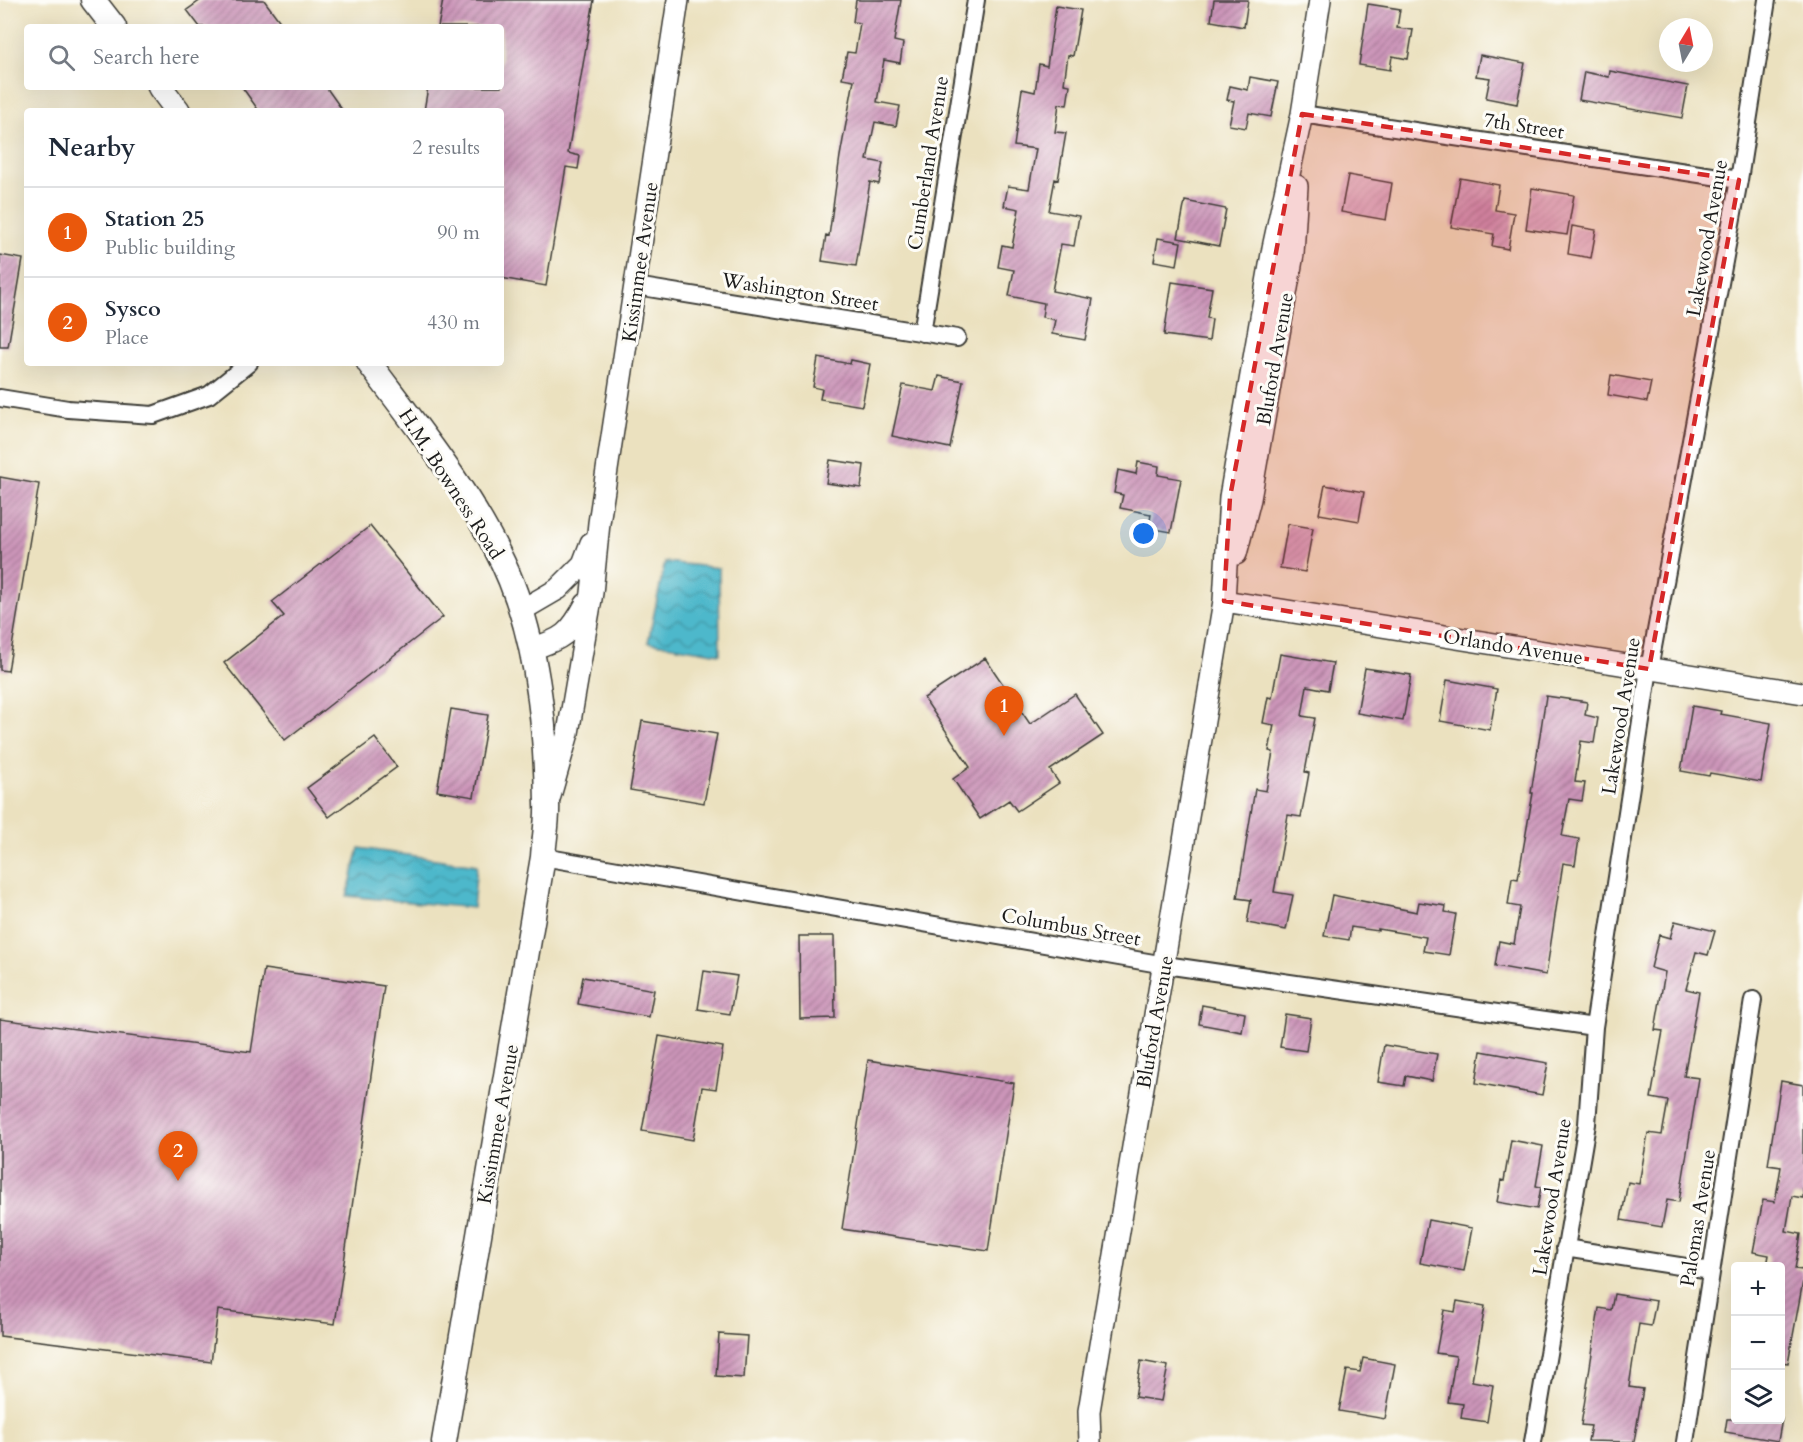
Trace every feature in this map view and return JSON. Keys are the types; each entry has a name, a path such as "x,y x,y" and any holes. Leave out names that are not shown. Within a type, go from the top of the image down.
{"main road":[{"path":"93,0 112,24"},
{"path":"162,90 176,108"},
{"name":"H.M. Bowness Road","path":"371,366 438,456 491,538 522,610"},
{"name":"Kissimmee Avenue","path":"444,1442 543,857 548,805 543,724 522,610"}],"street":[{"name":"Kissimmee Avenue","path":"548,805 568,733 592,593 599,523 678,0"},
{"name":"Cumberland Avenue","path":"922,333 976,0"},
{"name":"Bluford Avenue","path":"1090,1442 1089,1411 1092,1392 1224,602 1230,497 1273,249 1302,114 1320,0"},
{"name":"Lakewood Avenue","path":"1533,1442 1587,1124 1594,1027 1649,669 1739,180 1767,0"},
{"name":"7th Street","path":"1302,114 1739,180"},
{"name":"Washington Street","path":"636,286 957,338"},
{"path":"0,398 68,409 153,415 209,395 245,366"},
{"name":"Kissimmee Avenue","path":"522,610 558,589 583,564 599,523"},
{"path":"531,649 555,642 575,624 592,593"},
{"name":"Orlando Avenue","path":"1224,602 1803,693"},
{"name":"Columbus Street","path":"543,857 1164,965 1594,1027"},
{"name":"Palomas Avenue","path":"1685,1442 1753,1000"},
{"path":"1565,1248 1711,1271"}],"highlighted area":[{"path":"1302,114 1739,180 1649,669 1224,601 1230,497"}],"water":[{"path":"665,562 719,568 720,654 648,642"},
{"path":"359,848 477,865 473,908 347,896"}],"building":[{"path":"201,0 264,0 282,24 198,24 187,10"},
{"path":"443,0 594,0 568,153 580,156 578,169 566,167 546,286 504,279 504,108 424,108 428,90 504,90 504,24 439,24"},
{"path":"856,0 901,0 894,41 903,43 900,63 884,60 877,102 900,106 896,126 875,122 867,160 883,163 879,184 870,182 856,266 822,261 826,235 829,236 854,80 842,78 847,52 855,53 860,23 853,22"},
{"path":"1214,0 1248,0 1244,27 1211,21"},
{"path":"1368,4 1400,9 1397,28 1413,30 1408,59 1392,56 1390,70 1359,65"},
{"path":"1056,6 1081,10 1073,56 1068,55 1064,84 1070,85 1067,105 1059,104 1055,132 1066,133 1058,180 1055,179 1049,211 1079,216 1074,246 1061,244 1052,291 1093,299 1085,340 1052,334 1055,320 1042,317 1044,303 1009,296 1014,270 998,267 1002,245 1012,247 1019,209 1004,206 1008,186 1029,189 1036,149 1014,146 1022,89 1035,92 1039,64 1047,66"},
{"path":"1480,55 1525,63 1517,104 1486,98 1490,78 1476,76"},
{"path":"1610,71 1688,86 1682,118 1579,100 1584,72 1609,77"},
{"path":"1250,77 1278,82 1271,117 1249,113 1246,128 1229,125 1234,101 1227,100 1230,86 1248,90"},
{"path":"244,90 328,90 341,108 257,108"},
{"path":"1348,175 1392,183 1386,220 1341,212"},
{"path":"1460,178 1499,185 1495,210 1514,213 1508,249 1492,246 1494,234 1451,227"},
{"path":"1532,188 1574,195 1567,235 1526,229"},
{"path":"1185,201 1226,209 1219,246 1178,238"},
{"path":"1572,226 1596,230 1591,258 1568,254"},
{"path":"1158,238 1181,242 1177,265 1154,261"},
{"path":"0,255 23,259 8,347 0,347"},
{"path":"1172,282 1212,288 1207,318 1212,319 1209,341 1164,335"},
{"path":"818,358 850,364 851,360 870,364 862,406 820,399 822,389 813,387"},
{"path":"1611,375 1651,382 1647,402 1608,395"},
{"path":"939,376 963,381 950,448 892,436 903,385 935,391"},
{"path":"830,460 864,465 861,488 826,483"},
{"path":"1138,462 1159,466 1158,475 1181,479 1171,532 1149,528 1151,514 1120,508 1123,495 1114,493 1118,470 1136,474"},
{"path":"0,477 39,484 8,671 0,670"},
{"path":"1325,485 1364,492 1359,521 1319,514"},
{"path":"1288,524 1313,528 1305,572 1280,568"},
{"path":"370,526 443,617 285,740 224,663 284,616 272,602"},
{"path":"1280,654 1333,663 1328,690 1307,686 1302,716 1315,718 1305,772 1309,773 1301,817 1288,815 1274,892 1293,895 1286,930 1247,923 1251,900 1237,898 1255,789 1266,791 1273,752 1269,751 1274,725 1263,723 1268,697 1272,698"},
{"path":"985,658 1030,724 1075,694 1103,735 1050,770 1059,783 1017,811 1009,800 980,819 953,779 970,767 924,698"},
{"path":"1365,668 1411,675 1403,721 1357,713"},
{"path":"1447,680 1497,689 1490,730 1440,721"},
{"path":"1546,696 1587,702 1585,715 1598,718 1594,743 1581,741 1575,782 1585,783 1582,801 1569,799 1562,836 1579,839 1575,865 1563,863 1546,975 1495,966 1499,941 1514,944 1520,907 1508,905 1512,878 1518,879 1533,793 1531,793"},
{"path":"1692,706 1721,711 1720,714 1771,723 1761,782 1710,773 1709,776 1681,771"},
{"path":"451,709 488,715 474,797 437,791"},
{"path":"642,721 717,734 704,803 630,790"},
{"path":"375,738 397,767 329,817 307,788"},
{"path":"1332,895 1417,912 1419,902 1446,906 1445,912 1456,914 1449,955 1423,951 1426,937 1378,929 1378,931 1351,927 1349,940 1324,936"},
{"path":"1675,921 1715,931 1708,955 1696,952 1686,989 1699,992 1684,1076 1699,1078 1679,1202 1667,1200 1662,1227 1621,1220 1628,1182 1639,1184 1648,1133 1662,1135 1668,1101 1651,1098 1663,1031 1655,1030 1665,972 1651,968 1659,935 1670,938"},
{"path":"799,936 834,936 835,1018 800,1019"},
{"path":"264,969 384,986 335,1324 218,1310 211,1362 0,1336 0,1019 251,1052"},
{"path":"704,971 737,976 730,1014 698,1009"},
{"path":"583,977 654,990 649,1017 578,1004"},
{"path":"1202,1005 1245,1013 1242,1032 1199,1024"},
{"path":"1285,1014 1311,1018 1306,1051 1280,1047"},
{"path":"659,1036 723,1047 716,1089 702,1087 693,1140 642,1131"},
{"path":"1384,1045 1437,1054 1432,1081 1406,1076 1404,1086 1378,1082"},
{"path":"1481,1051 1548,1063 1542,1095 1476,1083"},
{"path":"868,1060 1014,1083 988,1251 842,1229"},
{"path":"1781,1081 1803,1085 1803,1198 1792,1196 1786,1231 1801,1234 1795,1269 1803,1270 1803,1281 1788,1363 1785,1363 1785,1262 1768,1262 1769,1255 1753,1252 1763,1200 1775,1202 1781,1167 1768,1165"},
{"path":"1511,1140 1543,1146 1536,1186 1541,1187 1537,1209 1497,1202 1501,1180 1504,1181"},
{"path":"1428,1220 1472,1228 1464,1271 1420,1263"},
{"path":"1614,1294 1656,1301 1651,1326 1639,1324 1633,1360 1629,1387 1643,1389 1634,1442 1588,1441 1591,1426 1581,1425 1599,1308 1611,1310"},
{"path":"1457,1301 1485,1306 1472,1381 1493,1385 1487,1422 1461,1418 1463,1404 1448,1402 1456,1356 1436,1353 1444,1310 1455,1312"},
{"path":"719,1334 747,1336 744,1378 716,1376"},
{"path":"1363,1358 1395,1364 1385,1419 1339,1411 1347,1370 1360,1372"},
{"path":"1141,1361 1168,1366 1161,1401 1135,1397"},
{"path":"1727,1419 1731,1419 1731,1424 1781,1424 1778,1441 1725,1432"}],"place":[{"name":"Station 25","path":"1004,736"},
{"name":"Sysco","path":"178,1181"}]}
